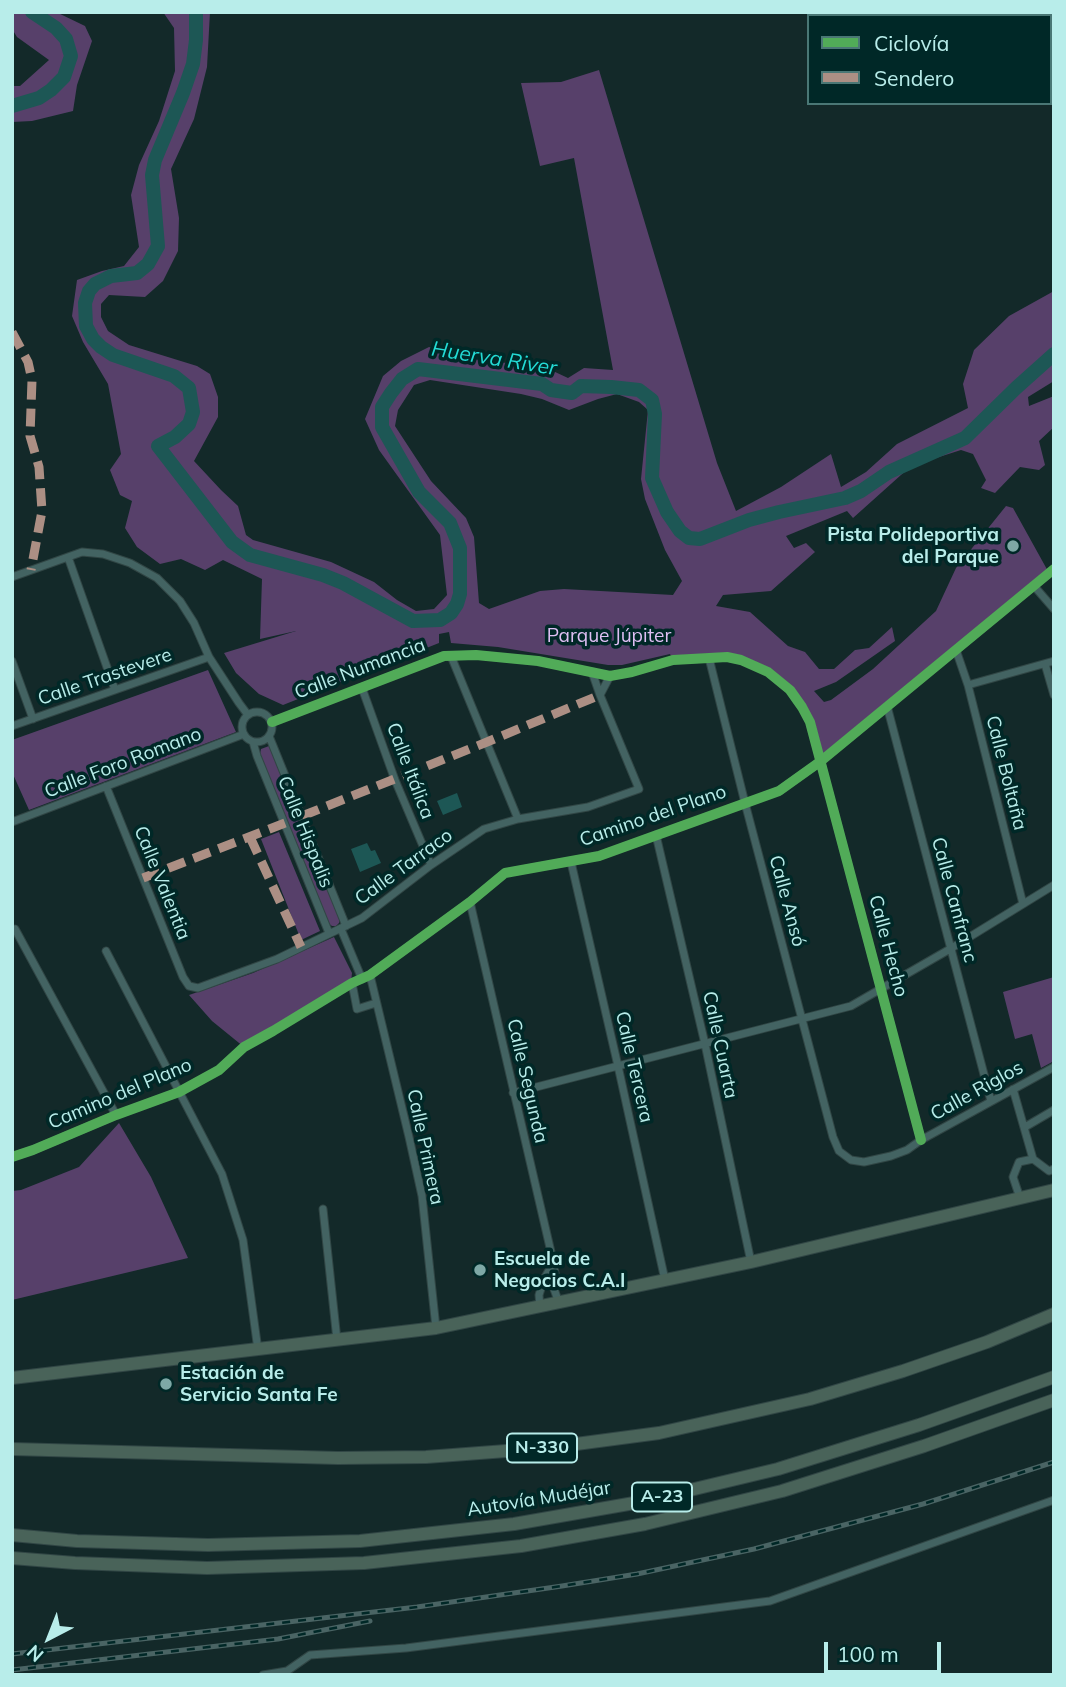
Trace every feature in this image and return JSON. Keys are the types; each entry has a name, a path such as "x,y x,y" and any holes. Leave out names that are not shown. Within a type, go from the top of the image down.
{"highway":[{"path":"12,1378 436,1328 751,1262 1054,1190"},
{"name":"N-330","path":"12,1449 338,1458 426,1457 558,1446 659,1433 810,1399 939,1359 1054,1314"},
{"name":"Autovía Mudéjar","path":"12,1535 77,1541 208,1545 360,1541 514,1524 640,1502 778,1469 919,1425 1054,1377"},
{"name":"A-23","path":"12,1558 207,1568 364,1563 521,1546 645,1524 782,1491 924,1446 1054,1400"}],"street":[{"path":"12,577 82,552 103,554 130,563 157,578 180,601 194,623 209,657 248,715"},
{"path":"68,557 115,690"},
{"name":"Camino del Plano","path":"12,1157 179,1092 219,1070 244,1047 366,977 470,902 505,873 599,856 779,791 821,761 1054,569"},
{"path":"1034,586 1054,609"},
{"name":"Calle Boltaña","path":"956,650 968,685 1023,904"},
{"name":"Calle Numancia","path":"272,722 444,656 476,655 538,661 610,676 673,660 727,657 758,666 781,681 807,715 821,761"},
{"path":"451,656 518,819"},
{"name":"Calle Trastevere","path":"12,726 209,657"},
{"name":"Calle Ansó","path":"709,658 833,1137 839,1151"},
{"path":"12,661 33,719"},
{"path":"968,685 1049,662 1054,695"},
{"path":"593,672 600,695"},
{"path":"600,695 610,676"},
{"name":"Calle Itálica","path":"362,688 395,780 431,866"},
{"name":"Calle Tarraco","path":"193,988 277,959 362,918 484,829 518,819 587,807 639,789 600,695"},
{"name":"Calle Canfranc","path":"887,706 990,1101"},
{"path":"262,713 272,722 272,732 262,741 253,742 244,734 242,726 248,715 262,713"},
{"name":"Calle Foro Romano","path":"12,822 244,734"},
{"name":"Calle Hispalis","path":"269,736 366,977"},
{"name":"Calle Hispalis","path":"253,742 329,933"},
{"name":"Calle Hecho","path":"821,761 921,1140"},
{"name":"Calle Valentia","path":"106,786 183,977 193,988"},
{"name":"Calle Cuarta","path":"656,835 705,1044 751,1262"},
{"name":"Calle Tercera","path":"571,862 665,1280"},
{"path":"513,1093 851,1006 1054,885"},
{"name":"Calle Segunda","path":"470,902 554,1267 554,1289 559,1303"},
{"path":"15,929 116,1115"},
{"path":"106,951 222,1174 243,1240 258,1350"},
{"name":"Calle Primera","path":"366,977 376,1003 422,1196 436,1328"},
{"path":"352,983 357,1009 376,1003"},
{"name":"Calle Riglos","path":"839,1151 851,1160 864,1162 907,1150 1054,1067"},
{"path":"1013,1089 1033,1158 1049,1171 1054,1170"},
{"path":"1025,1126 1054,1110"},
{"path":"1020,1198 1013,1177 1019,1162 1033,1158"},
{"path":"323,1209 337,1340"},
{"path":"540,1307 539,1295 544,1279 554,1267"},
{"path":"263,1675 287,1671 310,1655 406,1648 770,1601 1054,1500"}],"green space":[{"path":"12,12 56,12 85,26 92,41 77,85 73,111 32,121 12,122 12,86 20,86 49,60 17,37 12,29"},
{"name":"Parque Júpiter","path":"163,12 210,12 207,67 194,119 171,169 179,218 178,251 163,281 145,297 109,295 101,304 101,317 108,331 129,345 197,366 210,374 218,397 218,417 194,461 238,506 246,535 253,540 331,562 374,582 416,611 434,609 447,595 440,535 379,450 365,419 383,376 401,361 429,347 486,362 538,364 568,378 584,368 613,370 574,158 540,166 521,83 561,82 599,70 717,463 736,511 781,487 831,454 841,487 866,472 897,444 968,408 963,384 974,350 1009,316 1054,291 1054,381 1028,397 1029,406 1054,396 1054,427 1039,441 1045,465 1039,470 1020,467 995,493 981,488 986,480 973,454 961,450 911,466 853,518 847,511 786,536 794,548 806,543 815,552 771,591 723,595 716,606 750,612 788,646 805,652 819,669 834,669 855,650 869,648 892,627 895,641 836,682 814,691 824,702 831,700 873,669 936,611 956,568 1006,506 1013,508 1049,573 821,761 810,722 781,681 741,660 673,660 670,654 622,665 608,665 498,647 451,643 449,632 439,634 439,643 283,705 259,694 236,673 224,653 296,631 260,639 262,579 223,560 205,570 181,559 160,564 137,547 125,528 132,501 120,495 110,470 121,454 108,384 83,342 72,316 77,280 124,266 139,247 131,195 139,165 159,121 175,71 174,28","holes":["430,380 521,394 569,410 617,394 639,402 648,410 641,479 645,499 665,550 682,581 673,595 564,589 540,591 489,609 479,603 474,537 466,518 431,481 395,426 398,410 414,385"]},
{"path":"208,670 236,732 29,810 12,772 12,740"},
{"path":"269,746 273,750 340,919 336,926 328,923 260,754 261,749"},
{"path":"279,832 320,931 301,940 261,839"},
{"path":"334,937 352,973 351,982 244,1047 212,1021 189,995 253,973"},
{"path":"1054,977 1054,1061 1041,1068 1032,1034 1015,1039 1003,992"},
{"path":"119,1123 151,1177 188,1258 12,1300 12,1191 79,1167"}],"water":[{"path":"457,793 462,807 443,815 437,801"},
{"path":"367,843 371,851 375,850 381,863 360,872 351,849"}],"waterway":[{"name":"Huerva River","path":"12,106 39,98 51,90 64,77 71,56 66,39 56,28 32,12"},
{"name":"Huerva River","path":"196,12 193,64 155,160 152,175 158,246 148,264 137,273 111,276 95,284 85,303 86,326 93,339 113,355 174,376 189,388 193,412 189,424 175,437 158,446 232,542 250,555 343,583 413,621 440,620 451,613 460,594 460,548 450,523 419,492 382,427 382,407 402,379 418,369 542,384 551,390 572,393 581,386 639,390 652,400 655,414 652,478 667,512 680,531 689,538 700,539 749,520 845,498 861,491 889,472 965,438 1054,354"}],"railway":[{"path":"12,1654 417,1607 637,1574 754,1549 923,1504 1054,1462"},
{"path":"12,1670 278,1639 370,1621"}],"marked path":[{"path":"12,332 28,362 32,380 30,436 39,467 42,511 31,570"},
{"path":"302,816 600,695"},
{"path":"143,878 285,823"},
{"path":"250,837 301,947"}],"cycle path":[{"path":"12,1157 179,1092 219,1070 244,1047 370,975 505,873 599,856 779,791 821,761 1054,569"},
{"path":"272,722 444,656 476,655 538,661 610,676 673,660 727,657 768,672 790,690 810,722 921,1140"}],"place":[{"name":"Pista Polideportiva del Parque","path":"1013,546"},
{"name":"Escuela de Negocios C.A.I","path":"480,1270"},
{"name":"Estación de Servicio Santa Fe","path":"166,1384"}]}
